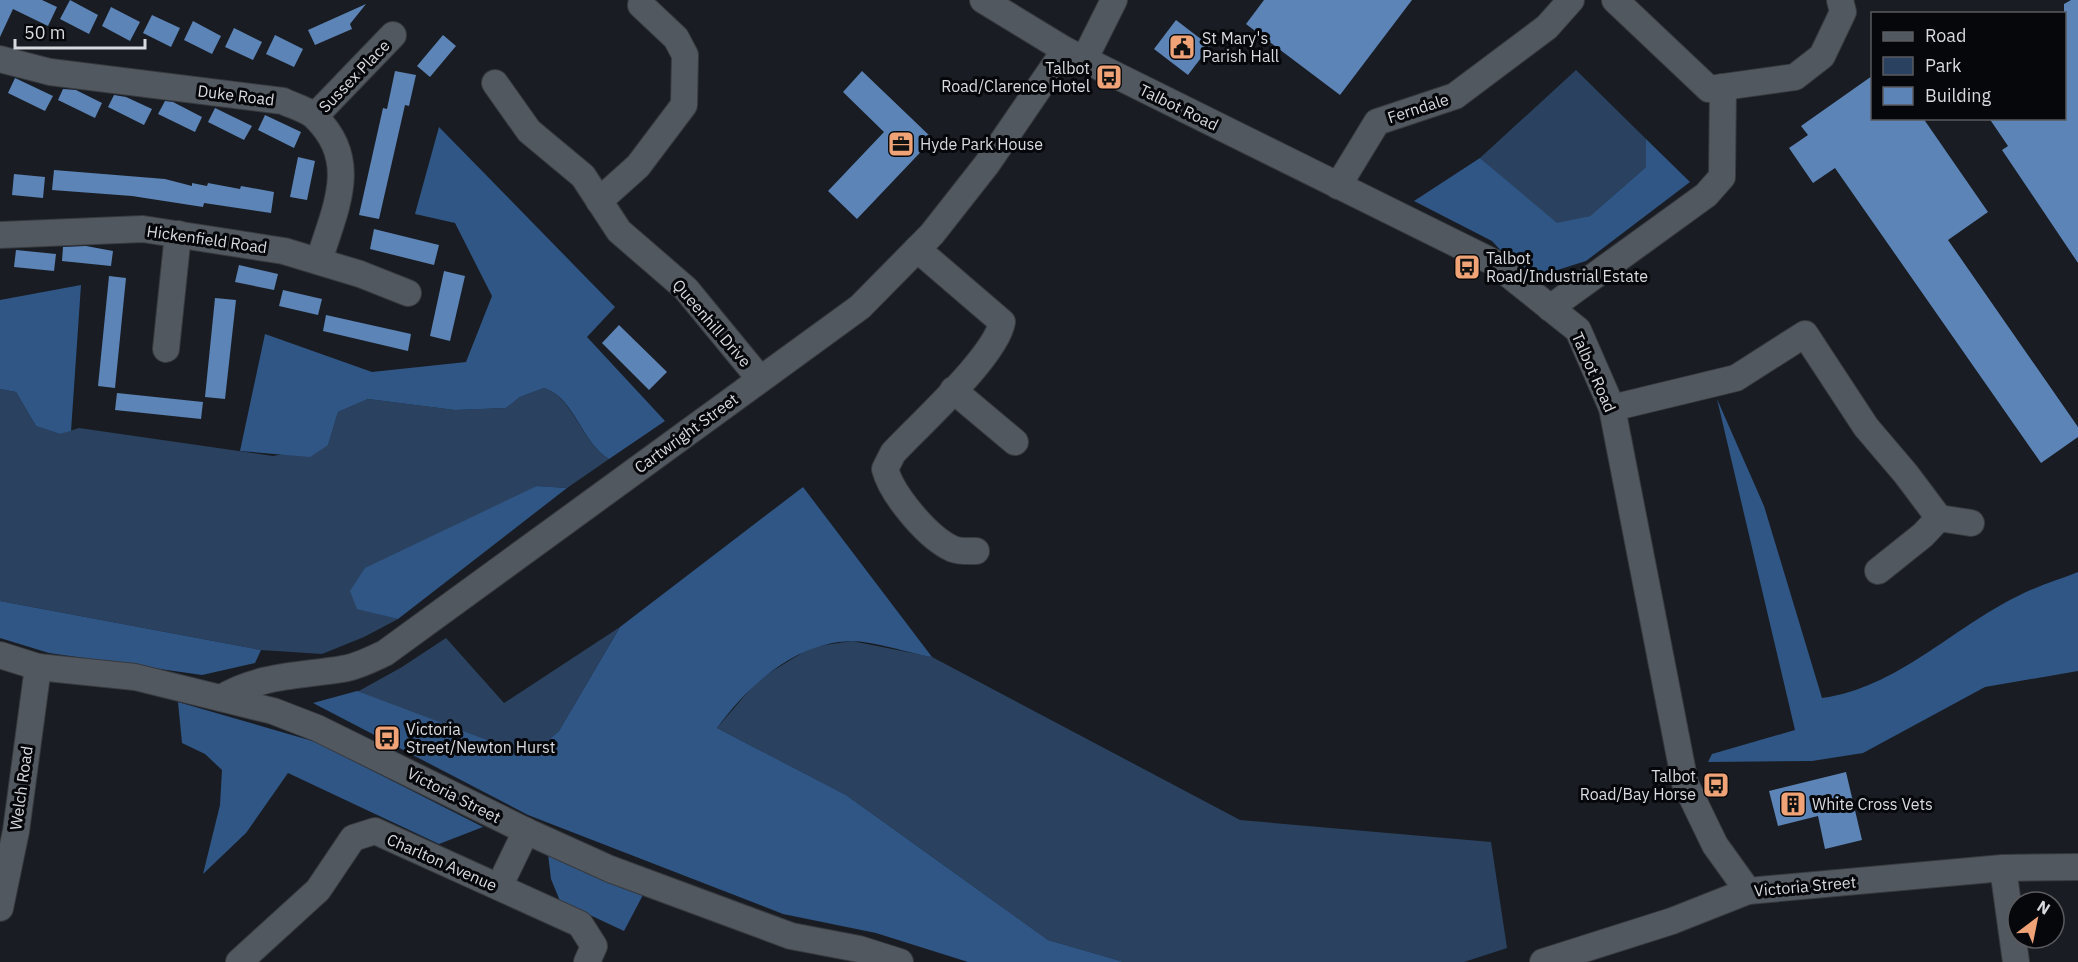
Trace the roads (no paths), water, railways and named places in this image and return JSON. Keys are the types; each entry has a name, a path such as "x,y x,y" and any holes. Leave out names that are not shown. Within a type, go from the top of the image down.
{"street":[{"name":"Talbot Road","path":"983,0 1074,55 1492,262 1578,330 1612,408 1685,783 1715,845 1748,891"},
{"name":"Cartwright Street","path":"221,698 238,687 259,680 345,669 386,653 860,307 917,249 1074,55 1114,0"},
{"name":"Ferndale","path":"1338,186 1377,122 1455,96 1547,27 1571,0"},
{"path":"1615,0 1709,89 1795,77 1822,56 1843,12 1840,0"},
{"path":"599,201 638,166 684,105 685,55 676,38 641,5"},
{"name":"Sussex Place","path":"315,116 393,35"},
{"name":"Duke Road","path":"0,59 50,72 283,101 315,116 337,145 343,182 318,261"},
{"name":"Queenhill Drive","path":"495,83 529,131 583,176 619,231 686,289 760,379"},
{"path":"1550,308 1706,195 1722,177 1723,87"},
{"name":"Hickenfield Road","path":"0,235 143,229 284,251 408,293"},
{"path":"166,349 178,234"},
{"path":"917,249 1002,322 1000,333 987,354 893,453 885,469 893,490 935,537 960,552 976,551"},
{"path":"1612,408 1736,378 1805,334 1866,427 1906,474 1938,518 1971,523"},
{"path":"953,390 1015,442"},
{"path":"1878,571 1923,535 1938,518"},
{"name":"Victoria Street","path":"0,655 38,667 135,677 273,711 317,728 526,831 610,869 791,936 856,956 900,962"},
{"name":"Welch Road","path":"0,908 16,831 38,667"},
{"name":"Charlton Avenue","path":"239,962 318,890 353,838 375,831 580,924 594,946 587,962"},
{"path":"499,887 526,831"},
{"name":"Victoria Street","path":"1543,962 1672,921 1748,891 2003,868 2078,867"},
{"path":"2003,868 2016,962"}],"place":[{"name":"St Mary's Parish Hall","path":"1182,47"},
{"name":"Talbot Road/Clarence Hotel","path":"1109,77"},
{"name":"Hyde Park House","path":"901,144"},
{"name":"Talbot Road/Industrial Estate","path":"1467,267"},
{"name":"Victoria Street/Newton Hurst","path":"387,738"},
{"name":"Talbot Road/Bay Horse","path":"1716,785"},
{"name":"White Cross Vets","path":"1793,804"}]}
